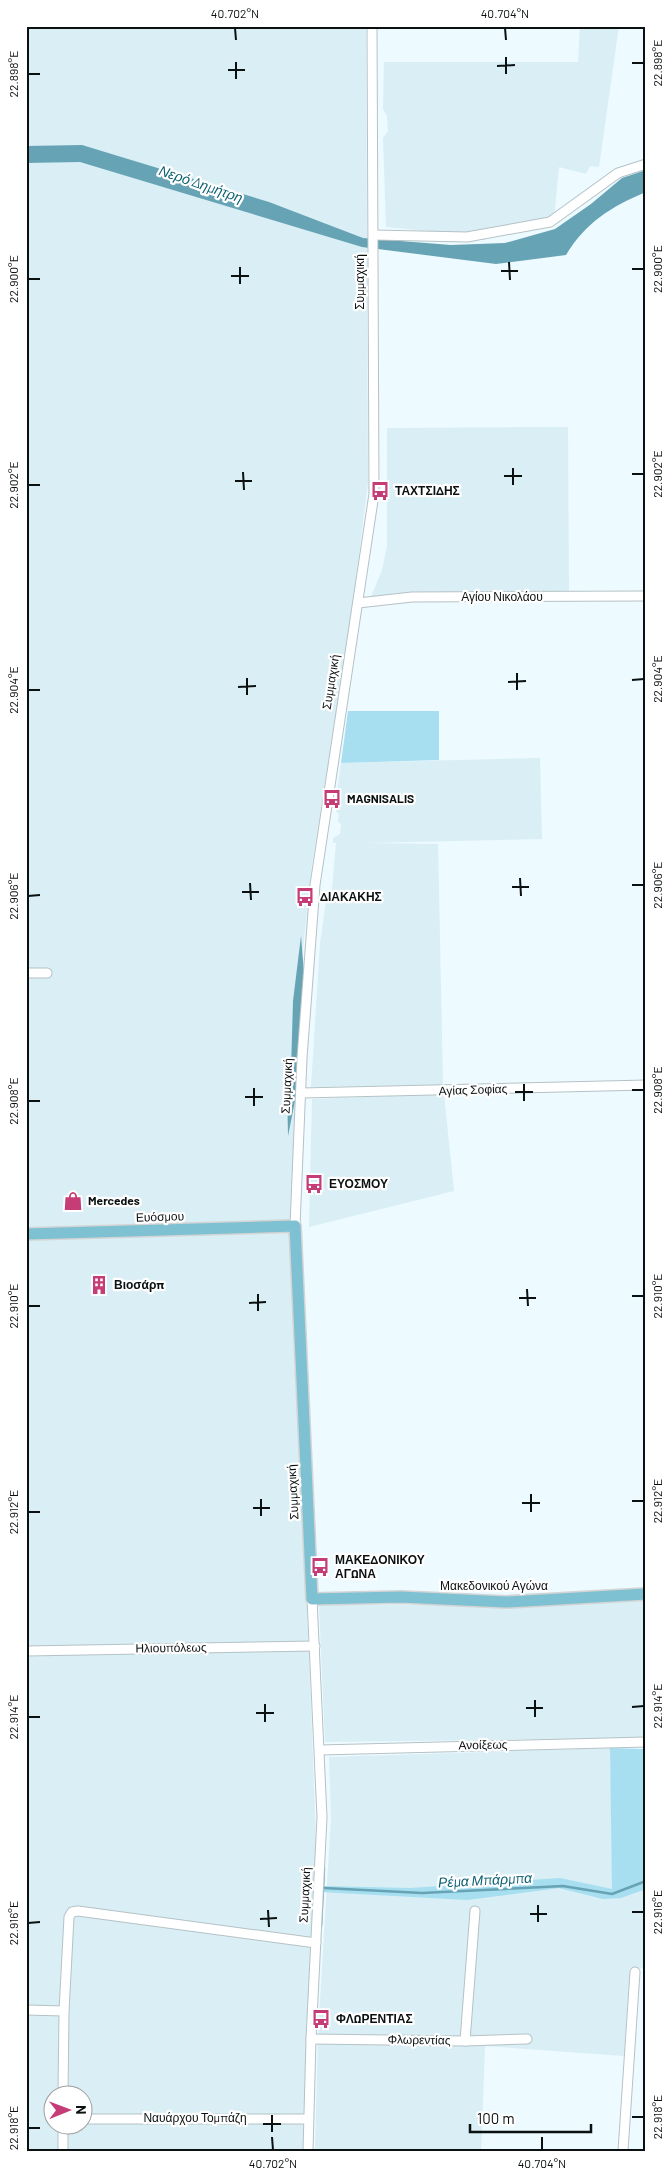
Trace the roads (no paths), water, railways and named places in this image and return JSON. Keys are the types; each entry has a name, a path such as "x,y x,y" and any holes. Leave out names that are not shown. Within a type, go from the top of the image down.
{"main road":[{"name":"Ευόσμου","path":"26,1234 295,1226"},
{"name":"Συμμαχική","path":"295,1226 312,1599"},
{"name":"Μακεδονικού Αγώνα","path":"312,1599 400,1597 515,1602 646,1594"}],"street":[{"name":"Συμμαχική","path":"295,1226 301,1093 315,885 331,767 374,494 372,26"},
{"path":"374,235 467,237 550,222 618,173 646,164"},
{"name":"Αγίου Νικολάου","path":"358,603 412,597 646,596"},
{"path":"26,973 47,973"},
{"name":"Αγίας Σοφίας","path":"301,1093 646,1086"},
{"name":"Συμμαχική","path":"308,2151 310,2039 322,1817 312,1599"},
{"name":"Ηλιουπόλεως","path":"26,1651 315,1646"},
{"name":"Ανοίξεως","path":"320,1750 646,1742"},
{"path":"63,2084 64,2011 69,1917 72,1912 78,1911 316,1943"},
{"path":"465,2041 475,1911"},
{"path":"623,2151 635,1972"},
{"path":"26,2010 64,2011"},
{"name":"Φλωρεντίας","path":"310,2039 465,2041 527,2039"},
{"name":"Ναυάρχου Τομπάζη","path":"92,2119 308,2119"},
{"path":"63,2134 63,2151"}],"water":[{"name":"Νερό Δημήτρη","path":"82,145 269,202 363,238 451,245 505,243 555,229 591,204 622,178 646,170 646,192 622,203 600,217 573,244 566,255 496,264 362,247 80,162 26,163 26,146"},
{"path":"301,936 307,1010 300,1076 288,1136 287,1085 295,1077 291,1069 293,1001"}],"waterway":[{"path":"321,1926 324,1868"},
{"name":"Ρέμα Μπάρμπα","path":"324,1888 422,1893 563,1886 612,1894 646,1881"}],"place":[{"name":"ΤΑΧΤΣΙΔΗΣ","path":"380,491"},
{"name":"MAGNISALIS","path":"332,799"},
{"name":"ΔΙΑΚΑΚΗΣ","path":"305,897"},
{"name":"ΕΥΟΣΜΟΥ","path":"314,1184"},
{"name":"Mercedes","path":"73,1201"},
{"name":"Βιοσάρπ","path":"99,1285"},
{"name":"ΜΑΚΕΔΟΝΙΚΟΥ ΑΓΩΝΑ","path":"320,1567"},
{"name":"ΦΛΩΡΕΝΤΙΑΣ","path":"321,2019"}]}
